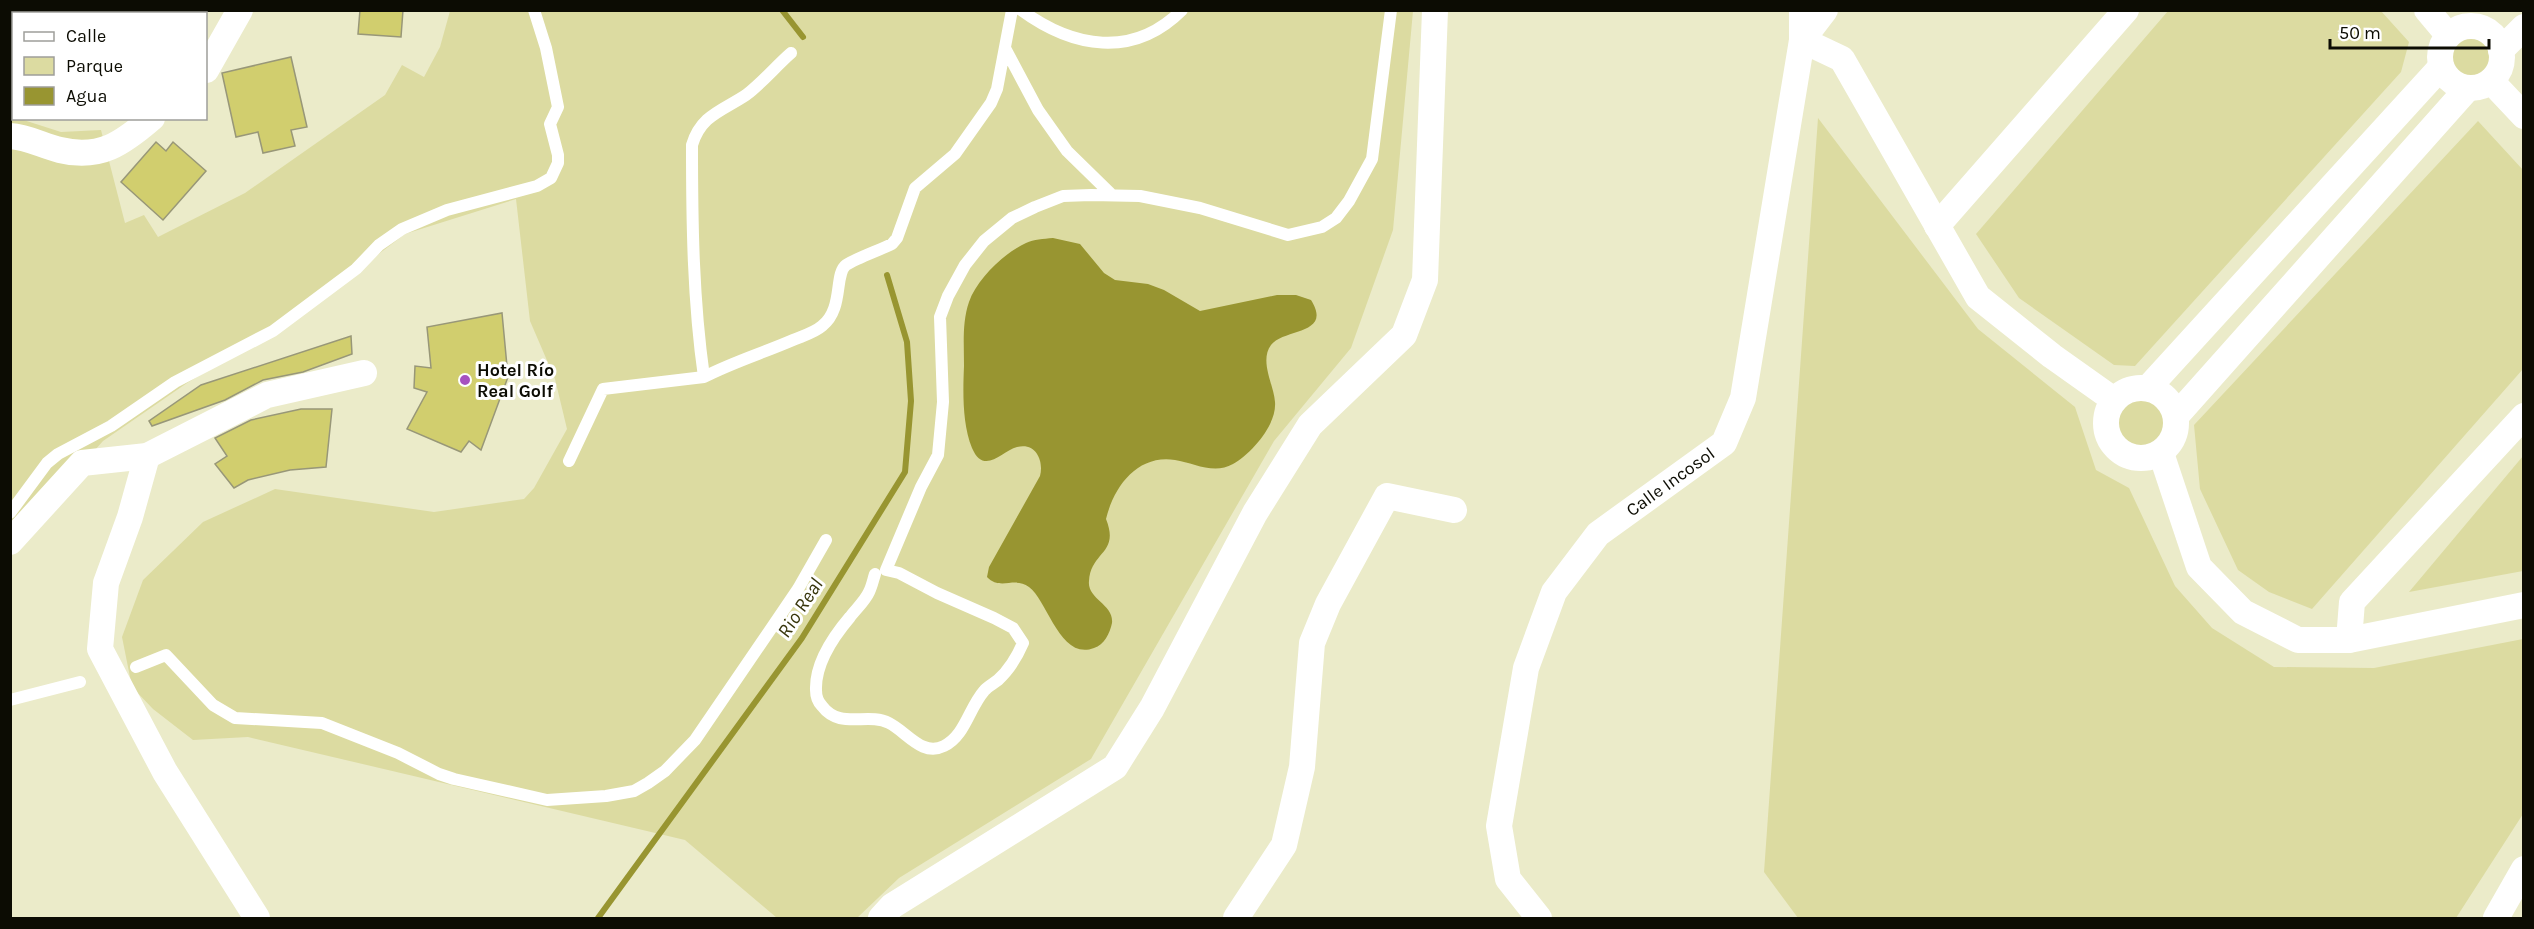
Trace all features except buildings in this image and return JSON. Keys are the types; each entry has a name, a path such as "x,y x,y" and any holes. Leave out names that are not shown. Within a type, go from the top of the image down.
{"street":[{"path":"207,68 240,10"},
{"path":"881,918 892,906 1115,767 1152,708 1256,513 1310,425 1404,335 1425,280 1435,10"},
{"name":"Calle Incosol","path":"1539,918 1508,879 1499,826 1526,668 1554,592 1598,534 1724,443 1743,398 1802,40 1802,10"},
{"path":"1825,10 1802,40 1842,59 1978,297 2052,356 2114,400"},
{"path":"2427,10 2448,35"},
{"path":"1937,226 2122,12"},
{"path":"2176,416 2480,85 2500,67 2501,50 2491,33 2490,19 2448,35 2440,50 2441,67 2451,82 2480,85 2523,116"},
{"path":"2501,50 2523,27"},
{"path":"2148,388 2441,67"},
{"path":"10,136 18,136 62,151 95,154 126,141 150,120"},
{"path":"10,542 82,463 147,456 267,395 364,374"},
{"path":"2148,388 2166,398 2176,416 2174,437 2161,453 2139,459 2118,451 2106,432 2105,421 2114,400 2129,389 2148,388"},
{"path":"2349,640 2352,602 2523,417"},
{"path":"2161,453 2199,567 2243,612 2298,640 2349,640 2523,605"},
{"path":"147,456 130,517 106,583 100,649 165,772 257,918"},
{"path":"1236,918 1284,845 1302,767 1312,643 1328,604 1387,496 1454,510"},
{"path":"2496,918 2523,869"}],"lane":[{"path":"10,513 47,464 58,454 111,426 175,382 273,331 356,269 379,245 402,229 447,210 537,186 551,178 558,163 558,155 550,124 558,107 546,48 534,10"},
{"path":"569,461 603,389 704,376 820,328 832,316 838,299 841,273 845,265 892,244 903,224 915,188 955,154 970,136 997,88 1012,10"},
{"path":"1021,10 1062,35 1101,44 1144,37 1157,31 1182,10"},
{"path":"874,574 869,593 824,656 816,684 819,702 827,713 837,718 861,721 878,719 890,723 912,741 923,746 933,750 945,746 958,736 983,692 999,679 1016,660 1023,643 1013,628 898,573 886,570 921,487 938,455 943,402 940,317 948,296 965,265 984,241 1012,218 1063,196 1140,196 1200,208 1288,235 1322,227 1336,218 1349,201 1372,159 1391,10"},
{"path":"1005,48 1038,110 1067,151 1112,195"},
{"path":"704,376 698,335 693,244 692,145 696,134 715,112 746,95 791,53"},
{"path":"136,667 166,656 213,705 235,718 322,723 398,753 454,780 547,800 606,796 634,791 665,771 695,740 798,589 826,540"},
{"path":"10,700 80,681"}],"green space":[{"path":"11,11 90,11 12,12 11,88"},
{"path":"450,11 1413,11 1393,230 1351,348 1274,441 1091,759 899,878 857,918 777,918 685,840 248,737 193,740 153,709 132,687 122,637 143,580 203,522 275,489 434,512 524,499 534,488 567,429 555,379 530,321 516,199 405,234 293,319 187,383 103,441 64,485 11,525 11,116 12,120 24,120 61,132 101,130 125,223 144,215 158,237 245,193 385,95 402,65 424,77 440,47"},
{"path":"2168,11 2381,11 2409,42 2401,72 2135,366 2114,365 2019,298 1976,234"},
{"path":"2472,36 2486,42 2492,56 2486,70 2472,76 2458,70 2452,56 2458,42"},
{"path":"1818,118 1978,329 2075,407 2096,470 2129,488 2175,586 2212,628 2274,667 2374,668 2523,639 2523,814 2456,918 1798,918 1764,872"},
{"path":"2478,121 2523,170 2523,369 2312,609 2269,592 2238,570 2200,489 2194,425"},
{"path":"2141,400 2157,407 2164,423 2157,439 2141,446 2125,439 2118,423 2125,407"},
{"path":"2523,456 2523,571 2409,592"}],"water":[{"path":"1053,238 1080,244 1104,273 1115,280 1148,284 1164,290 1200,311 1277,295 1296,295 1311,300 1316,311 1316,319 1311,325 1277,340 1268,351 1266,358 1275,411 1262,438 1255,446 1226,467 1211,468 1162,459 1150,462 1139,467 1122,484 1106,519 1110,539 1094,564 1089,581 1092,592 1112,616 1112,623 1108,635 1101,644 1082,650 1072,646 1064,638 1036,594 1029,587 1018,583 997,583 987,577 989,567 1040,476 1041,464 1034,450 1024,446 1011,449 993,460 982,460 972,448 966,428 964,407 964,325 973,293 992,268 1009,253 1029,242"}],"waterway":[{"name":"Rio Real","path":"782,10 803,37"},
{"name":"Rio Real","path":"598,918 802,638 905,472 911,401 907,342 887,275"}],"place":[{"name":"Hotel Río Real Golf","path":"465,380"}]}
